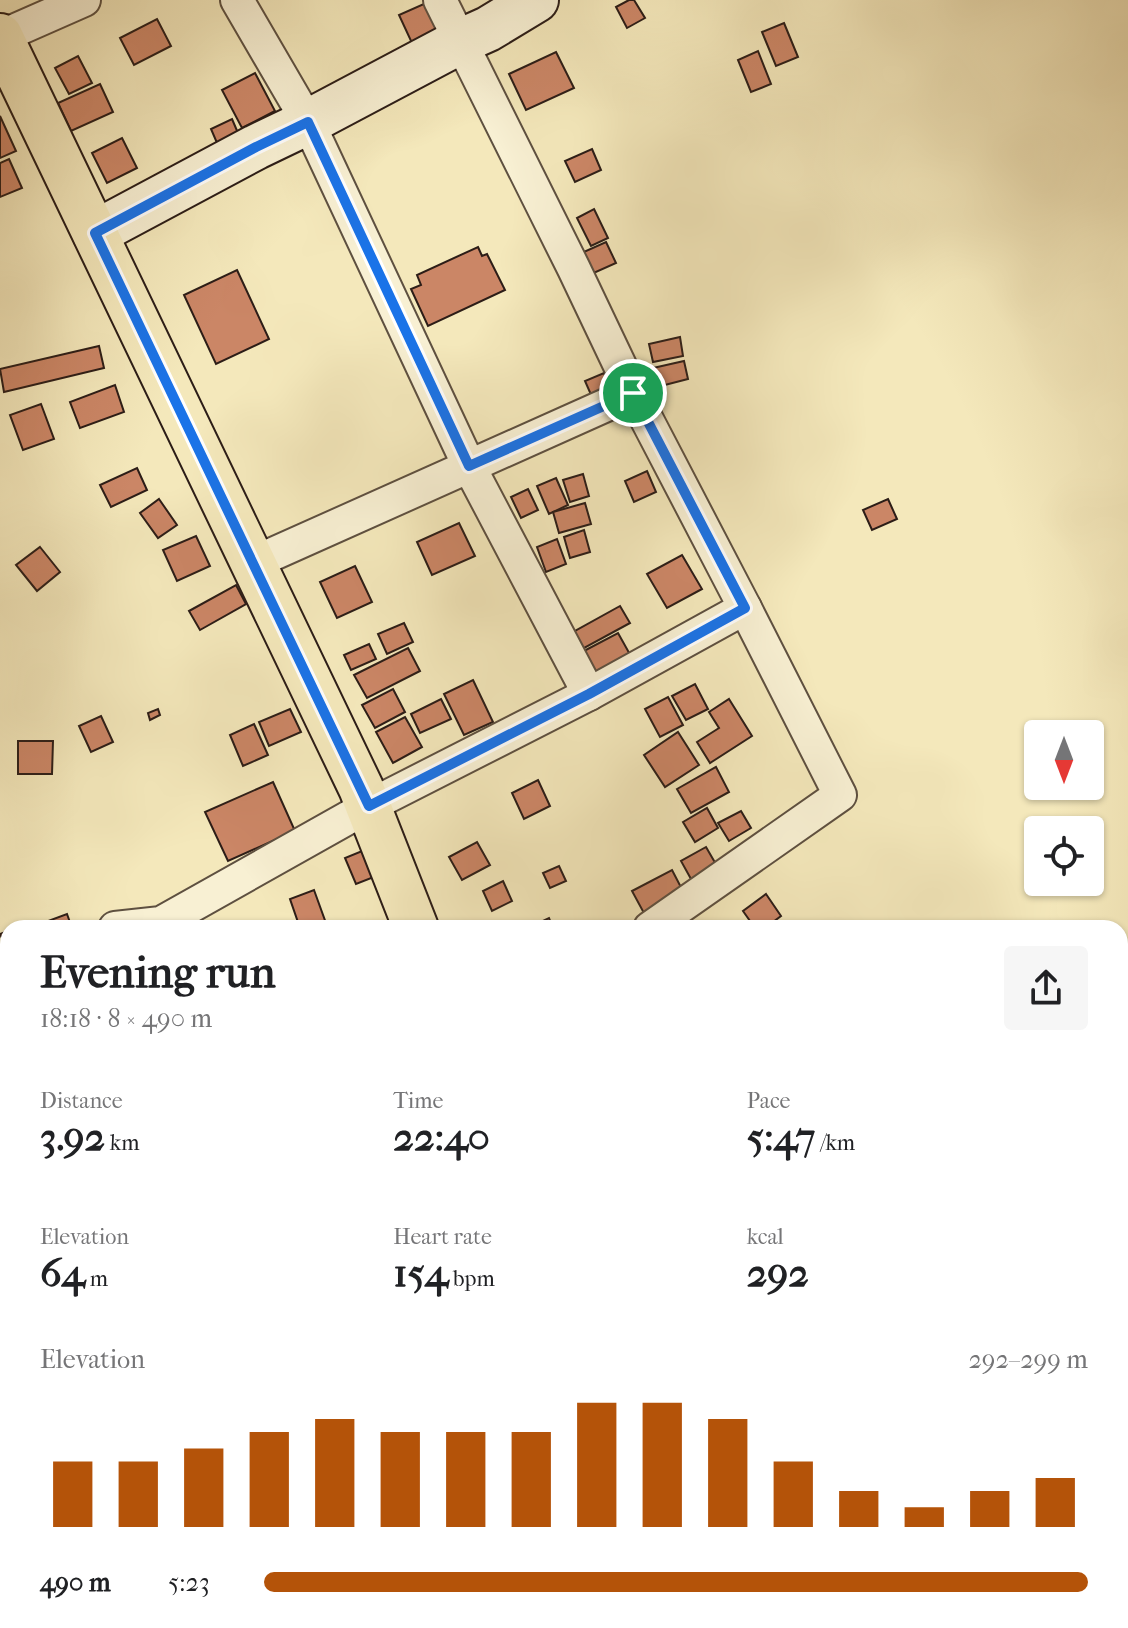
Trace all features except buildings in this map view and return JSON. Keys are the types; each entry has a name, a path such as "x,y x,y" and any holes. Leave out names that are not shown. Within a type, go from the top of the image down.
{"main road":[{"path":"0,37 369,806 413,920"}],"street":[{"path":"0,37 84,0"},
{"path":"237,0 308,122 469,466 589,694"},
{"path":"440,0 633,393 840,795 661,920"},
{"path":"95,233 488,29 536,0"},
{"path":"253,563 633,393"},
{"path":"166,920 369,806 589,694 745,608"}],"route":[{"path":"308,122 469,466 633,393 745,608 589,694 369,806 95,233 308,122"}]}
